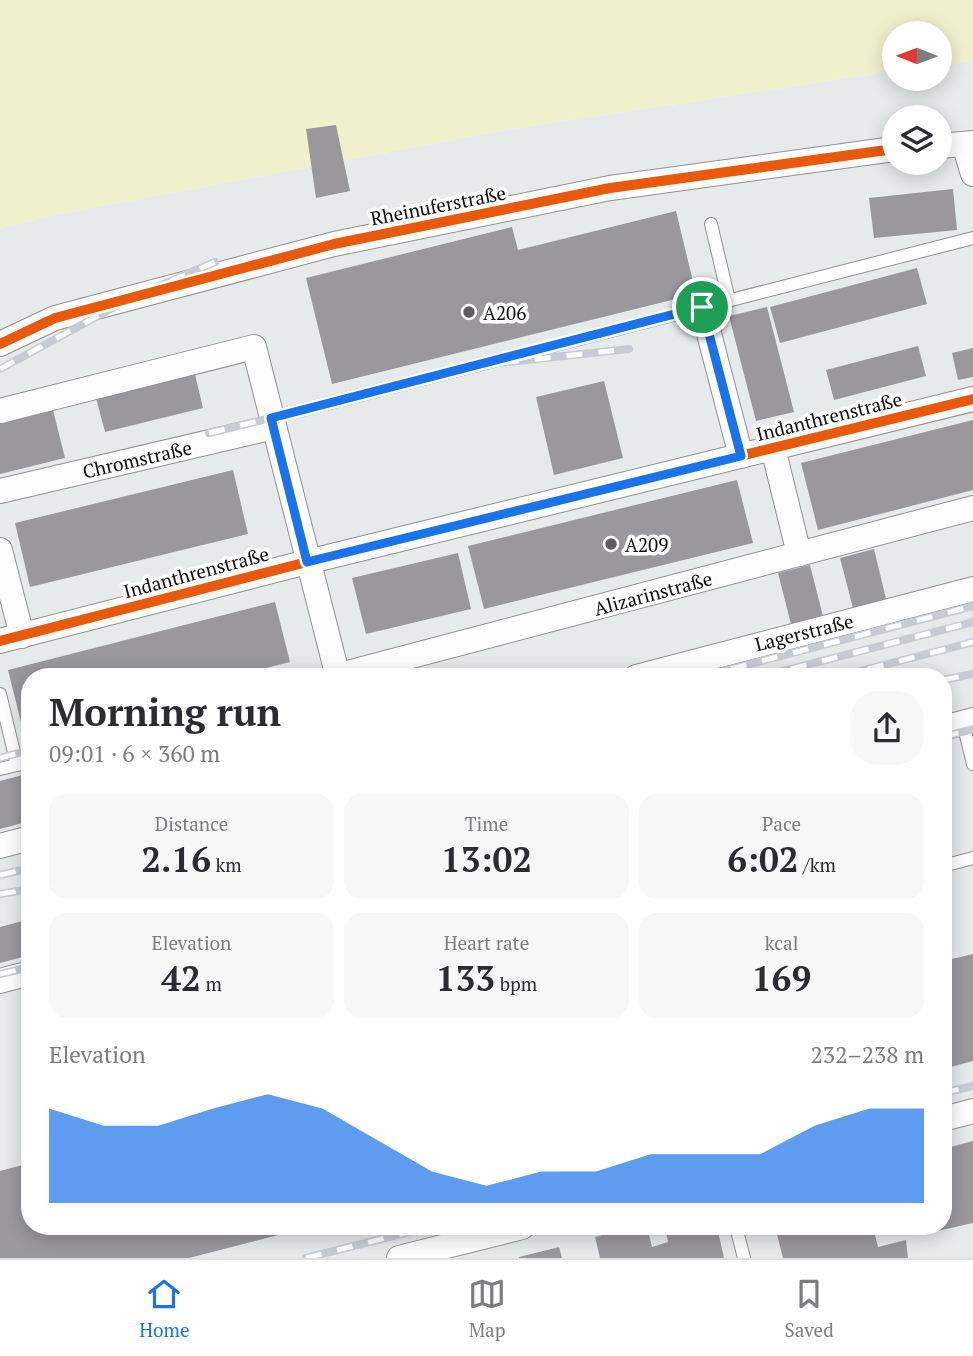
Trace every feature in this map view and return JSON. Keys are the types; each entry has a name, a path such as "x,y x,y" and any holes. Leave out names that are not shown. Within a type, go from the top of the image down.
{"street":[{"path":"959,144 973,174"},
{"name":"Rheinuferstraße","path":"0,344 55,318 334,244 611,188 882,151"},
{"path":"702,307 741,456"},
{"path":"0,411 254,347 334,668"},
{"name":"Indanthrenstraße","path":"11,638 307,562 973,399"},
{"name":"Chromstraße","path":"0,491 273,422"},
{"path":"773,448 799,554"},
{"name":"Alizarinstraße","path":"370,668 973,508"},
{"path":"0,550 11,638"},
{"name":"Lagerstraße","path":"670,668 973,589"},
{"path":"0,846 21,840"},
{"path":"0,981 21,975"},
{"path":"952,1117 973,1111"},
{"path":"399,1258 483,1240"}],"lane":[{"path":"711,224 729,300"},
{"path":"273,422 702,307 973,238"},
{"path":"0,694 21,757"},
{"path":"960,724 973,764"},
{"path":"0,769 21,764"},
{"path":"952,864 973,858"},
{"path":"738,1235 744,1258"}],"shaded area":[{"path":"0,0 973,0 973,61 952,64 952,21 882,21 882,73 500,131 55,215 0,229"},
{"path":"973,61 973,1258 0,1258 0,229 55,215 500,131 882,73 882,91 952,91 952,64"}],"building":[{"path":"336,125 350,191 316,198 306,129"},
{"path":"953,189 957,230 874,238 869,198"},
{"name":"A206","path":"676,211 696,294 332,384 306,278 512,227 518,250"},
{"path":"917,268 927,304 780,343 770,307"},
{"path":"767,307 794,412 756,421 729,316"},
{"path":"918,346 926,376 834,400 826,370"},
{"path":"973,348 973,377 958,380 952,353"},
{"path":"194,370 203,408 105,432 95,394"},
{"path":"604,381 623,458 554,475 536,397"},
{"path":"53,410 65,458 0,474 0,423"},
{"path":"973,420 973,490 818,530 801,463"},
{"path":"233,470 248,534 30,587 15,523"},
{"name":"A209","path":"737,480 753,543 484,609 468,546"},
{"path":"874,549 887,603 854,612 840,558"},
{"path":"458,553 471,609 366,634 352,578"},
{"path":"810,565 824,620 792,628 778,573"},
{"path":"275,602 290,662 266,668 21,668 21,722 8,670"},
{"path":"21,775 21,823 0,829 0,781"},
{"path":"21,921 21,957 0,963 0,927"},
{"path":"973,954 973,1061 952,1067 952,959"},
{"path":"973,1141 973,1223 952,1228 952,1147"},
{"path":"21,1165 21,1235 279,1235 189,1258 0,1258 0,1171"},
{"path":"649,1235 652,1247 668,1242 667,1235 719,1235 724,1258 600,1258 595,1237"},
{"path":"777,1235 875,1235 878,1247 906,1240 908,1258 783,1258"},
{"path":"559,1247 562,1258 519,1258 519,1257"}],"railway":[{"path":"0,369 131,298 215,262"},
{"path":"471,366 629,349"},
{"path":"209,433 271,418"},
{"path":"735,668 973,606"},
{"path":"795,668 973,622"},
{"path":"872,668 973,642"},
{"path":"952,678 973,674"},
{"path":"952,735 973,729"},
{"path":"0,758 21,752"},
{"path":"0,875 21,870"},
{"path":"0,894 21,890"},
{"path":"0,974 21,969"},
{"path":"952,1091 973,1086"},
{"path":"306,1258 397,1235"}],"cycle path":[{"path":"0,344 55,318 334,244 610,188 882,151"},
{"path":"0,641 307,562 973,399"}],"place":[{"name":"A206","path":"469,312"},
{"name":"A209","path":"611,544"}],"route":[{"path":"702,307 741,456 307,562 271,418 702,307"}]}
